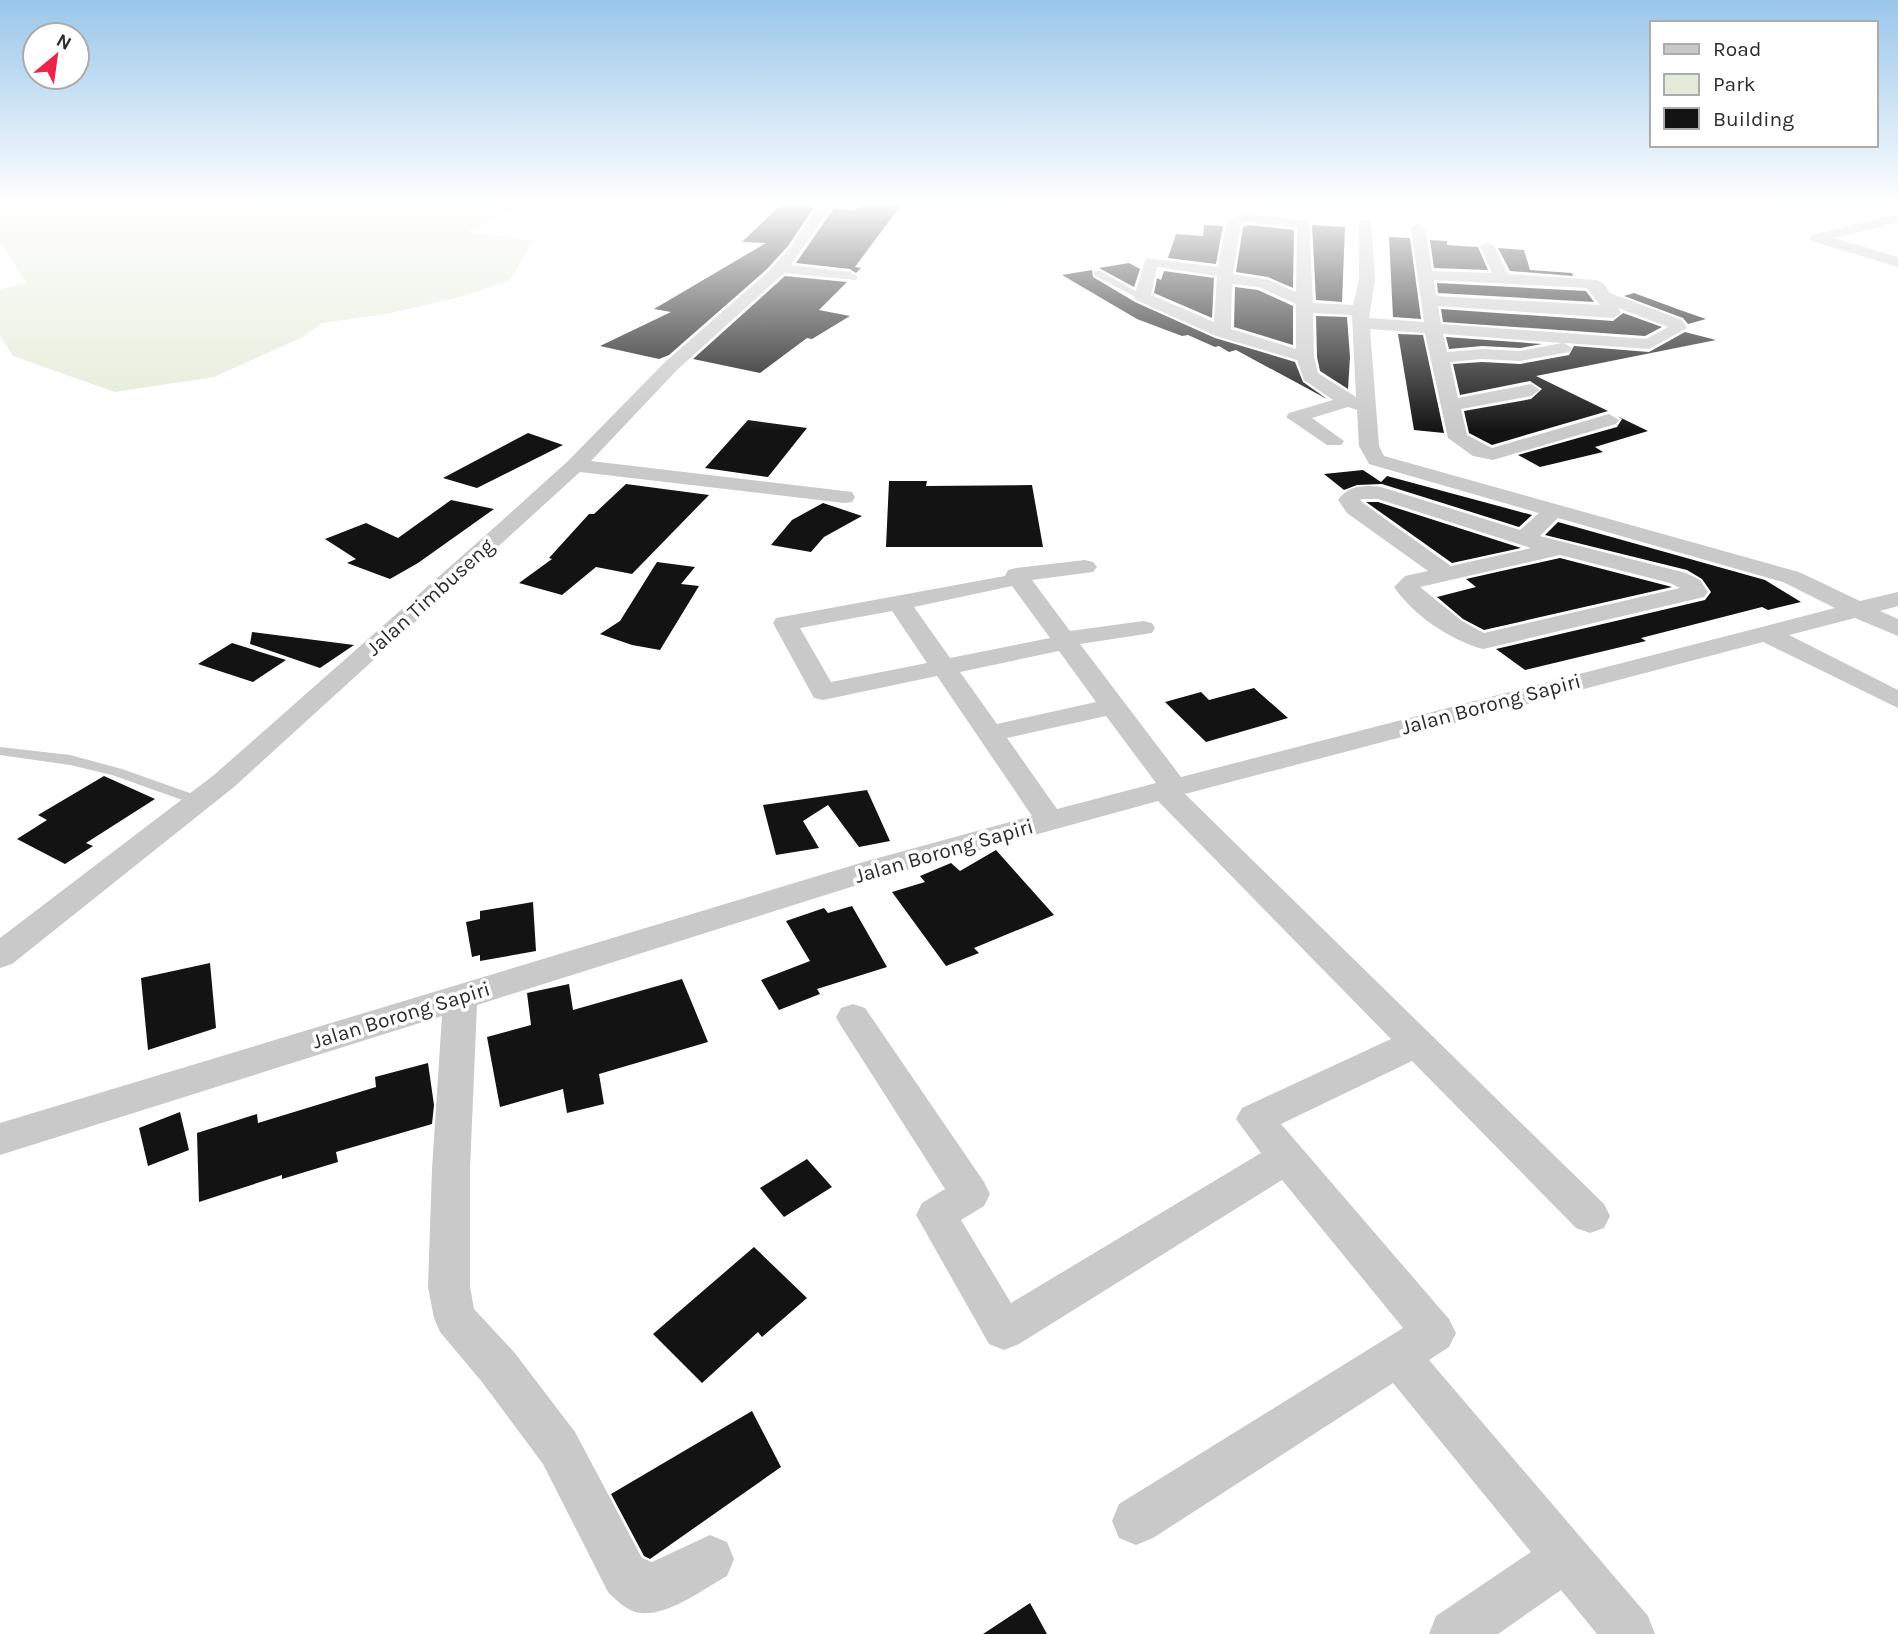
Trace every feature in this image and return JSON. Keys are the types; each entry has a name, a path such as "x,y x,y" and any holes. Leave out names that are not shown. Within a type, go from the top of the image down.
{"street":[{"name":"Jalan Timbuseng","path":"0,956 198,801 334,683 575,465 671,366 767,279"},
{"path":"1147,279 1142,297 1222,332 1305,357"},
{"path":"1222,332 1225,279"},
{"path":"1242,279 1262,283 1305,304 1361,317 1433,328 1652,343 1678,326 1608,304 1429,301"},
{"path":"1305,279 1305,357 1310,376 1358,404"},
{"path":"1367,279 1361,317 1358,404 1372,456 1382,464 1791,577 1898,629"},
{"path":"1426,279 1439,358 1458,438 1489,455 1609,420"},
{"path":"1521,279 1595,284 1627,341"},
{"path":"1439,358 1482,354 1520,356 1608,339"},
{"path":"1449,406 1531,390"},
{"path":"1334,441 1296,418 1358,404"},
{"path":"575,465 844,498"},
{"path":"1447,574 1355,508 1350,498 1360,492 1381,494 1524,539 1562,548 1678,578 1692,585 1696,592 1483,641 1462,632 1406,587 1413,580 1447,574 1562,548"},
{"path":"1524,539 1554,510"},
{"path":"1085,567 1016,575 1057,642 1169,789 1590,1216"},
{"path":"1003,583 785,623 823,692 1057,642 1143,628"},
{"name":"Jalan Borong Sapiri","path":"0,1139 878,868 1169,789 1898,599"},
{"path":"899,603 1050,821"},
{"path":"1765,633 1898,700"},
{"path":"990,734 1101,709"},
{"path":"460,997 451,1169 449,1287 455,1318 498,1367 559,1448 625,1575 639,1588 656,1587 710,1559"},
{"path":"853,1017 970,1194 936,1215 1004,1329 1287,1157"},
{"path":"1136,1521 1434,1333 1255,1119 1417,1043"},
{"path":"1398,1356 1630,1634"},
{"path":"1454,1634 1566,1558"}],"lane":[{"path":"1109,279 1142,297"},
{"path":"0,751 70,760 117,772 198,801"}],"green space":[{"path":"24,279 510,279 464,296 386,314 322,323 303,337 214,377 115,392 13,356 0,335 0,289 26,283"}],"building":[{"path":"704,279 755,279 669,355 659,359 600,346 671,312 654,309"},
{"path":"781,279 847,282 819,310 850,316 812,339 807,338 760,373 693,359"},
{"path":"1069,279 1097,279 1135,302 1215,338 1295,362 1303,382 1327,399 1236,350 1229,352 1219,346 1215,347 1188,335 1182,336 1137,319"},
{"path":"1120,279 1137,279 1134,287"},
{"path":"1157,279 1214,279 1212,318 1154,293"},
{"path":"1273,279 1293,279 1293,288"},
{"path":"1315,279 1343,279 1342,302 1316,300"},
{"path":"1391,279 1416,279 1421,319 1393,317"},
{"path":"1437,283 1586,291 1594,302 1438,293"},
{"path":"1235,287 1258,290 1293,306 1293,345 1234,327"},
{"path":"1634,293 1706,319 1688,324 1683,318 1624,296"},
{"path":"1441,309 1613,321 1623,313 1662,327 1645,336 1443,322"},
{"path":"1316,316 1347,317 1350,357 1348,389 1320,371"},
{"path":"1685,332 1716,340 1536,376 1608,411 1492,445 1469,433 1464,411 1531,399 1542,389 1530,381 1460,395 1453,364 1520,364 1569,355 1574,346 1649,352"},
{"path":"1398,334 1423,335 1444,433 1414,430"},
{"path":"1446,337 1542,344 1520,348 1482,346 1449,349"},
{"path":"1617,416 1648,431 1595,447 1603,452 1540,467 1518,455 1617,427 1622,419"},
{"path":"748,420 807,428 768,477 705,468"},
{"path":"528,433 563,445 477,488 443,478"},
{"path":"1363,470 1381,482 1387,476 1532,515 1519,527 1382,484 1357,485 1344,490 1324,474"},
{"path":"889,481 927,481 926,486 1032,485 1043,547 886,547"},
{"path":"626,484 709,495 632,574 596,567 562,595 519,583 552,559 549,558 589,514 594,514"},
{"path":"451,500 494,509 418,563 390,579 347,563 356,559 325,539 366,523 398,538"},
{"path":"1366,502 1378,502 1521,548 1452,563"},
{"path":"823,503 862,516 824,537 811,552 771,545 792,520"},
{"path":"1558,522 1765,580 1801,602 1768,610 1762,607 1641,638 1646,641 1525,670 1496,649 1705,600 1711,592 1702,579 1687,570 1545,535"},
{"path":"1560,558 1672,587 1484,630 1463,619 1437,597 1476,587 1466,579"},
{"path":"657,562 695,567 681,584 699,586 660,650 632,645 600,634 620,621"},
{"path":"252,632 354,645 320,668 250,644"},
{"path":"232,643 286,660 253,682 198,664"},
{"path":"1254,688 1288,718 1206,742 1165,702 1201,692 1209,700"},
{"path":"104,776 155,799 86,843 93,846 65,864 17,839 47,820 38,815"},
{"path":"867,790 890,841 859,847 828,805 803,821 819,848 776,855 763,805"},
{"path":"996,850 1054,915 974,948 979,953 946,966 892,892 925,882 920,876 951,863 960,871"},
{"path":"533,902 536,951 480,961 480,955 472,957 466,922 480,919 480,911"},
{"path":"852,906 887,967 817,989 820,994 779,1010 761,980 810,961 786,921 824,908 828,913"},
{"path":"210,963 216,1028 148,1050 141,978"},
{"path":"682,979 708,1042 599,1074 604,1104 567,1113 563,1089 500,1107 487,1037 531,1025 527,993 569,984 573,1010"},
{"path":"428,1063 434,1105 432,1124 336,1152 338,1162 282,1179 282,1175 199,1202 197,1133 257,1114 258,1123 376,1087 375,1077"},
{"path":"180,1112 189,1150 148,1166 139,1128"},
{"path":"807,1159 832,1187 784,1217 760,1188"},
{"path":"754,1247 807,1298 762,1337 758,1332 702,1383 653,1334"},
{"path":"752,1411 781,1467 650,1559 644,1556 611,1494"},
{"path":"1030,1603 1047,1634 983,1634"}]}
